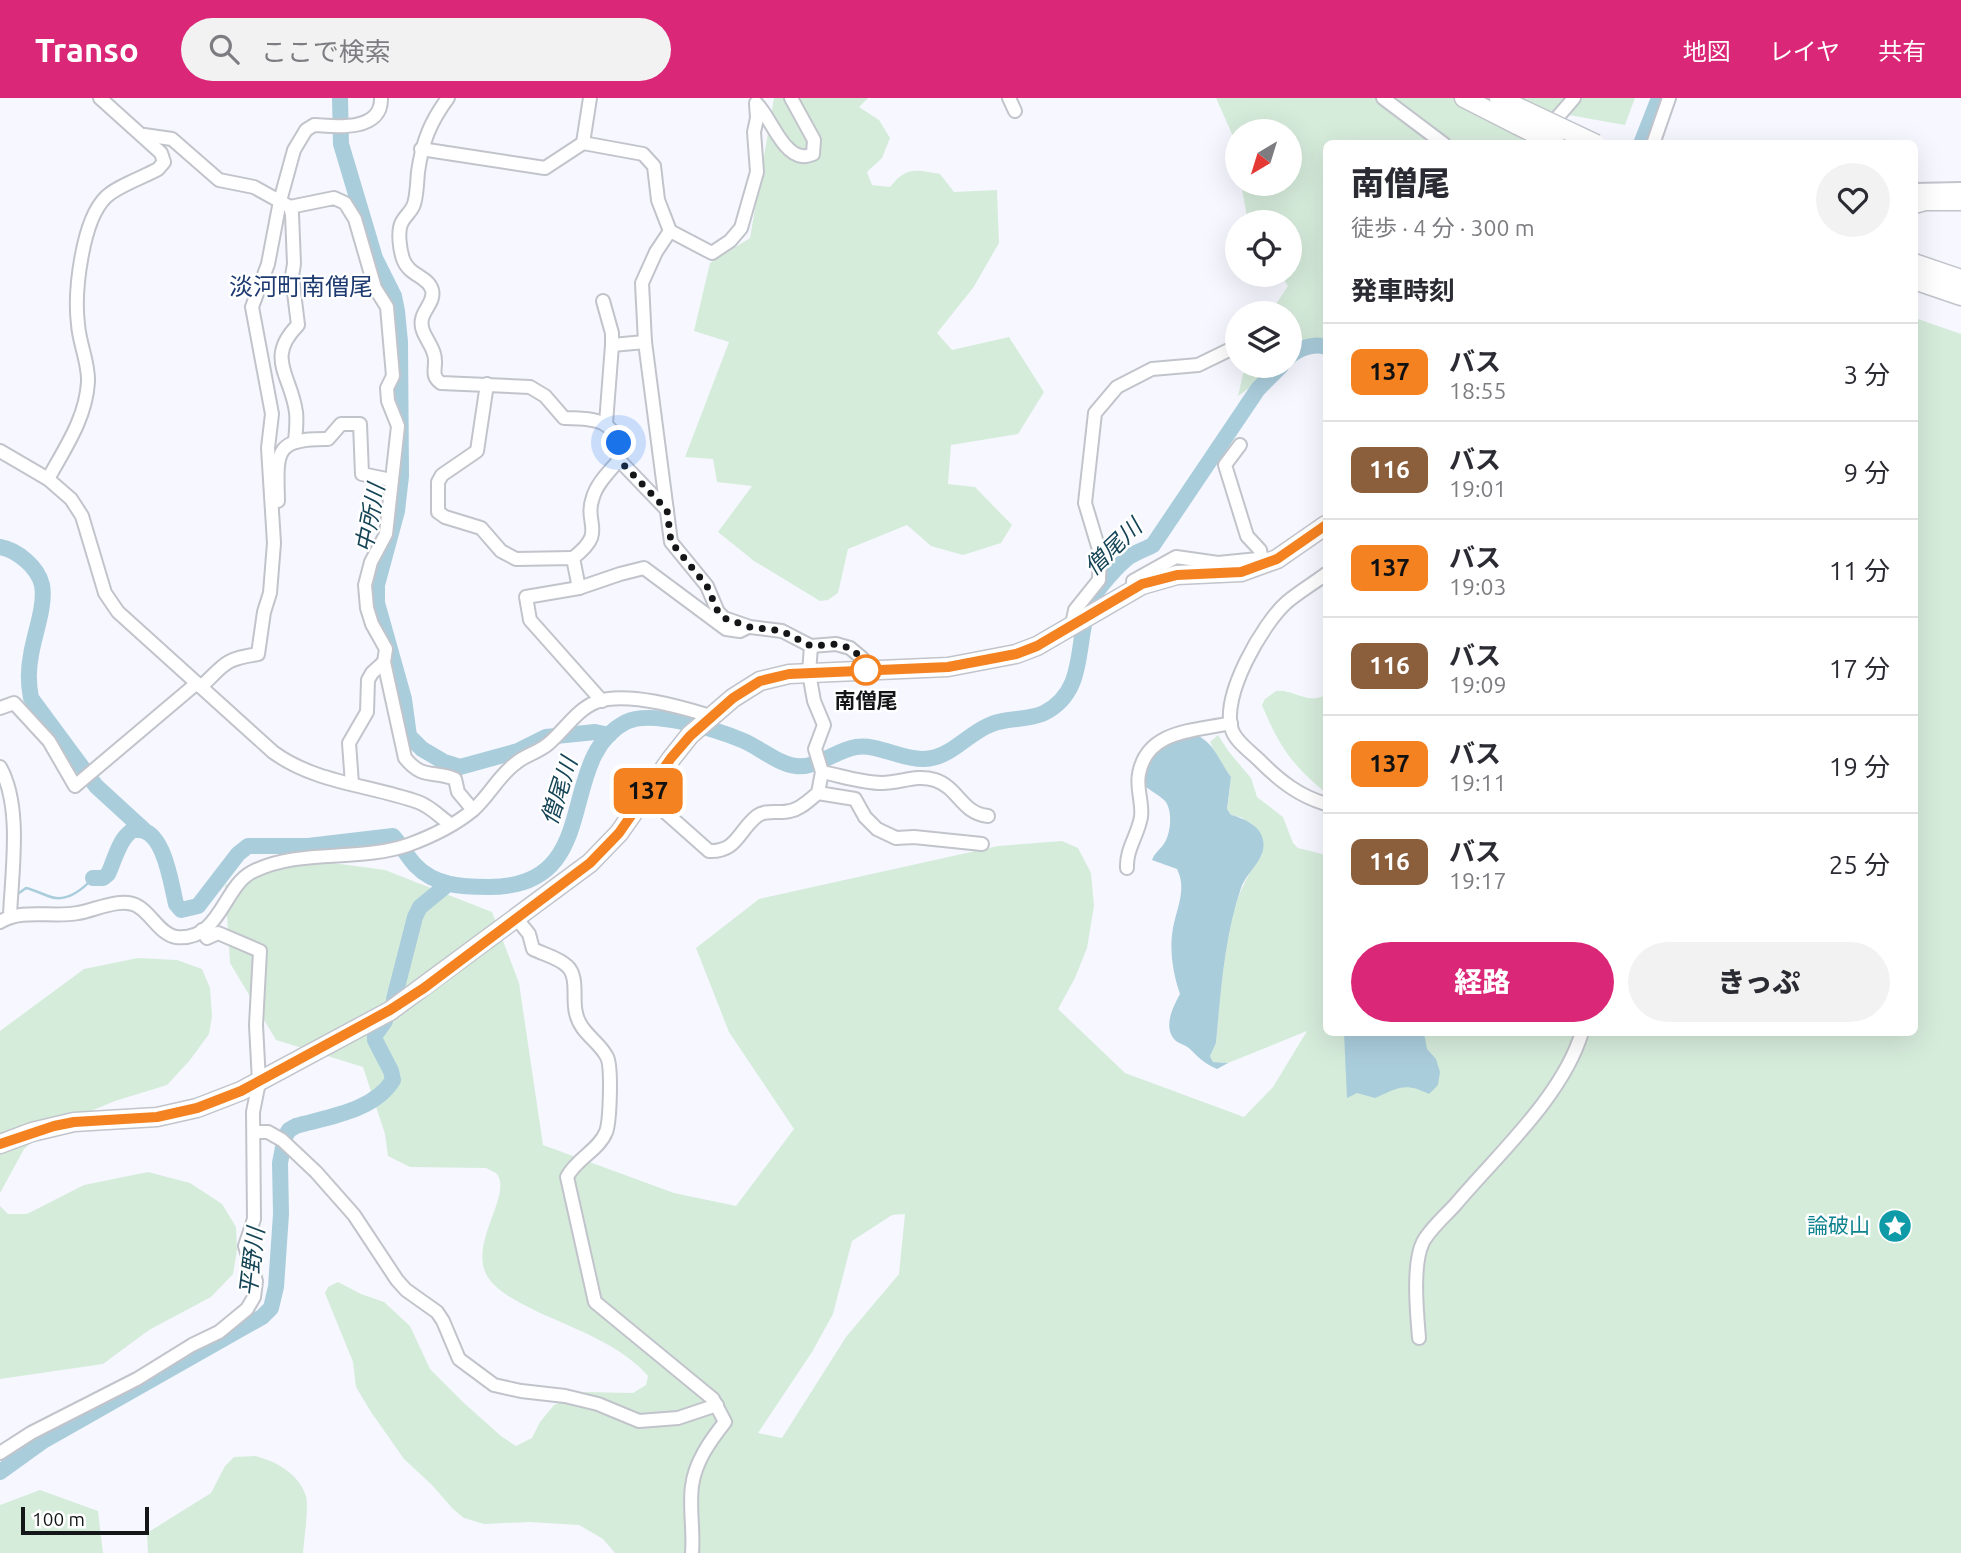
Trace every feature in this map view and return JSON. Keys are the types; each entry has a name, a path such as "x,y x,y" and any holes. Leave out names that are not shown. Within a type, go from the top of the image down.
{"highway":[{"path":"1464,98 1584,140"},
{"path":"1499,98 1520,118 1550,140"},
{"path":"1918,203 1961,201"},
{"path":"1918,264 1961,279"},
{"path":"1918,281 1961,296"},
{"path":"0,1144 74,1122 157,1117 197,1108 259,1082 355,1032 408,1000 590,863 619,833 700,726 733,698 760,681 789,674 948,667 995,659 1037,646 1109,602 1156,579 1177,575 1241,572 1289,551 1323,527"}],"street":[{"path":"48,479 79,424 85,406 88,379 77,323 83,244 107,196 158,169 164,162 161,153 144,135 100,98"},
{"path":"0,708 14,703 49,741 75,786 227,662 234,658 258,654 264,612 270,593 274,539 268,448 272,414 252,307 268,264 285,204 294,150 306,130 313,125 370,122 377,117 382,107 381,98"},
{"path":"448,98 432,121 421,149 414,206 400,228 402,256 406,268 428,283 432,291 432,300 421,322 422,330 436,358 433,374 441,383 487,384 530,387 545,396 564,418 606,423 615,433 619,443 619,460 596,489 590,514 594,532 573,558 516,559 501,551 481,528 445,517 439,512 438,482 442,475 477,450 487,384"},
{"path":"583,144 590,98"},
{"path":"754,101 791,152 802,156 813,154 814,139 791,98"},
{"path":"1009,98 1014,111"},
{"path":"1383,98 1439,140"},
{"path":"1541,140 1574,98"},
{"path":"1654,140 1669,98"},
{"path":"421,149 545,168 583,144 643,154 654,166 659,200 670,231 712,253 730,241 741,228 757,172 754,132 757,118 754,101"},
{"path":"144,135 173,139 219,180 254,187 285,204 334,198 345,203 355,219 375,288 387,306 393,376 387,388 388,401 398,426 386,534 371,562 365,586 367,608 372,624 386,649 384,662 405,758 413,769 426,775 446,775 455,779 458,792 473,810"},
{"path":"1918,190 1961,189"},
{"path":"285,204 293,226 292,276 298,325 286,337 281,363 286,372 296,413 295,441"},
{"path":"670,231 656,252 642,283 645,342 671,542 707,586 718,612 724,618 750,627 782,631 811,646 836,644 850,648 862,658 870,670"},
{"path":"603,301 612,333 606,423"},
{"path":"612,345 645,342"},
{"path":"1080,620 1075,610 1099,580 1100,553 1085,503 1095,413 1117,387 1152,369 1198,365 1225,352"},
{"path":"274,539 281,533 278,464 281,452 288,444 295,441 328,439 341,424 360,424 362,474 391,481"},
{"path":"1240,445 1226,465 1247,536 1260,550 1263,562"},
{"path":"0,450 48,479 71,499 82,516 106,593 118,612 289,764 315,774 421,803 450,824"},
{"path":"619,460 667,510"},
{"path":"573,558 579,589"},
{"path":"603,701 530,620 526,597 579,589 644,568 726,629 740,631 750,627"},
{"path":"1323,576 1288,601 1267,628 1238,675 1230,701 1231,723 1238,740 1282,783 1323,803"},
{"path":"648,792 656,804 709,851 725,850 732,845 757,816 763,813 793,811 818,793 822,772 815,749 824,726 814,701 809,673 811,646"},
{"path":"352,784 349,743 367,712 368,680 384,662"},
{"path":"0,767 8,781 13,809 5,919 75,914 126,902 139,906 169,935 178,937 202,930 214,921 241,878 271,863 393,849 450,824 473,810 516,762 547,746 575,716 596,702 639,700 682,707 700,726"},
{"path":"1127,868 1128,852 1142,813 1139,775 1142,762 1159,742 1171,735 1187,729 1211,728 1231,723"},
{"path":"822,772 877,783 890,783 913,777 936,780 948,786 971,811 988,816"},
{"path":"818,793 855,799 865,817 877,829 896,838 914,837 982,844"},
{"path":"517,919 529,934 533,949 567,966 573,975 576,1014 588,1036 607,1057 608,1126 605,1136 572,1167 567,1177 595,1302 717,1405 725,1422 709,1444 694,1473 692,1553"},
{"path":"0,1452 219,1332 247,1309 254,1297 256,1281 245,1246 254,1219 253,1112 259,1082 256,1025 260,951 218,933 207,938 202,930"},
{"path":"1419,1338 1416,1296 1423,1242 1509,1146 1550,1092 1577,1048 1581,1036"},
{"path":"254,1132 268,1132 282,1140 316,1172 354,1216 397,1280 406,1290 437,1312 459,1359 494,1385 598,1404 639,1421 678,1418 717,1405"}],"green space":[{"path":"774,98 868,98 859,107 879,120 890,138 882,158 867,172 872,185 890,187 901,176 918,171 940,174 954,192 997,190 999,243 973,288 937,333 952,350 1009,337 1044,392 1018,434 951,445 948,484 975,487 1012,525 1001,543 963,555 931,546 907,525 848,549 838,593 828,600 820,601 754,561 718,532 752,486 717,482 713,459 685,457 729,342 694,331 710,263 750,238"},
{"path":"1216,98 1635,98 1625,125 1546,111 1526,140 1323,140 1323,351 1302,350 1302,301 1278,301 1287,287 1302,287 1302,210 1246,210 1243,196 1302,196 1302,119 1225,119"},
{"path":"1918,319 1961,334 1961,1553 615,1553 603,1539 579,1525 529,1522 484,1524 464,1518 404,1459 356,1387 353,1362 325,1293 328,1287 338,1282 384,1302 410,1326 430,1369 464,1403 516,1446 532,1438 540,1422 554,1405 585,1392 633,1393 646,1385 648,1376 625,1355 518,1302 489,1279 483,1266 483,1251 500,1193 500,1182 496,1173 486,1168 410,1167 388,1156 385,1134 363,1067 276,1040 230,963 225,885 296,858 385,870 492,912 519,983 543,1145 674,1193 736,1206 794,1129 729,1032 696,948 759,899 998,846 1062,841 1078,848 1091,873 1094,906 1087,948 1058,1009 1125,1073 1244,1117 1273,1087 1307,1031 1228,1063 1213,1062 1210,1056 1216,1043 1222,969 1231,920 1248,875 1262,855 1243,818 1231,815 1227,809 1231,777 1210,742 1218,735 1251,778 1257,797 1283,817 1293,843 1298,848 1323,854 1323,1036 1918,1036","holes":["905,1214 899,1274 846,1337 782,1438 758,1433 812,1352 833,1314 852,1241 892,1215"]},
{"path":"1242,378 1263,378 1238,396"},
{"path":"1276,691 1306,698 1323,696 1323,790 1287,754 1262,705 1265,699"},
{"path":"138,958 177,960 202,969 210,988 212,1016 209,1034 167,1085 115,1101 48,1129 24,1149 0,1193 0,1031 84,969"},
{"path":"148,1172 190,1183 222,1204 236,1227 237,1250 233,1274 211,1297 149,1330 103,1364 0,1379 0,1206 8,1214 27,1214 84,1185"},
{"path":"255,1456 286,1470 303,1488 307,1507 303,1553 148,1553 147,1533 211,1493 225,1466 234,1457"},
{"path":"40,1490 98,1511 103,1553 0,1553 0,1505"}],"water":[{"path":"1197,735 1213,748 1231,777 1227,809 1231,815 1255,827 1263,840 1262,853 1241,888 1231,926 1224,964 1216,1043 1210,1056 1213,1062 1228,1063 1217,1069 1176,1041 1170,1030 1170,1017 1180,994 1171,945 1181,884 1177,869 1152,860 1167,838 1170,814 1167,804 1146,787 1145,781 1150,762 1166,741"},
{"path":"1344,1036 1425,1036 1427,1049 1436,1059 1440,1072 1438,1085 1429,1094 1407,1087 1375,1098 1357,1093 1347,1098"}],"waterway":[{"name":"中所川","path":"340,98 341,144 375,258 394,296 397,311 400,342 401,476 397,511 377,585 377,603 404,699 409,736 422,749 444,762 460,767 518,751 546,737 595,732 609,735"},
{"name":"僧尾川","path":"1643,140 1659,98"},
{"name":"僧尾川","path":"1302,349 1323,347"},
{"name":"僧尾川","path":"93,878 103,878 108,874 121,842 130,832 137,830 146,832 160,847 169,871 176,904 181,910 198,906 238,854 248,846 308,846 393,836 415,865 440,881 459,886 489,887 526,881 550,866 565,845 591,763 604,740 626,722 652,718 685,722 744,741 783,762 804,766 856,747 873,748 906,757 933,758 992,724 1044,713 1058,703 1074,678 1086,616 1094,596 1125,560 1153,545 1258,389 1269,378"},
{"name":"僧尾川","path":"0,547 26,560 42,585 41,611 29,666 31,698 96,786 144,830"},
{"path":"15,896 26,888 55,898 67,897 79,891 93,878"},
{"name":"平野川","path":"394,999 415,917 420,907 448,884"},
{"name":"平野川","path":"0,1472 43,1441 262,1317 271,1308 276,1287 281,1214 280,1163 285,1137 289,1130 296,1126 362,1106 385,1091 393,1080 375,1040 375,1035 385,1021"}],"bus line":[{"name":"137","path":"0,1144 32,1132 74,1122 157,1117 197,1108 241,1091 355,1032 408,1000 590,863 619,833 671,758 690,736 710,716 760,681 789,674 948,667 1016,654 1056,636 1142,584 1177,575 1241,572 1264,565 1293,549 1323,527"}],"place":[{"name":"南僧尾","path":"866,670"},
{"name":"論破山","path":"1895,1226"}],"district":[{"name":"淡河町南僧尾","path":"301,287"}],"route":[{"path":"619,443 619,460 667,510 671,542 695,568 707,586 718,612 724,618 750,627 782,631 811,646 836,644 850,648 862,658 870,670 866,670"}]}
